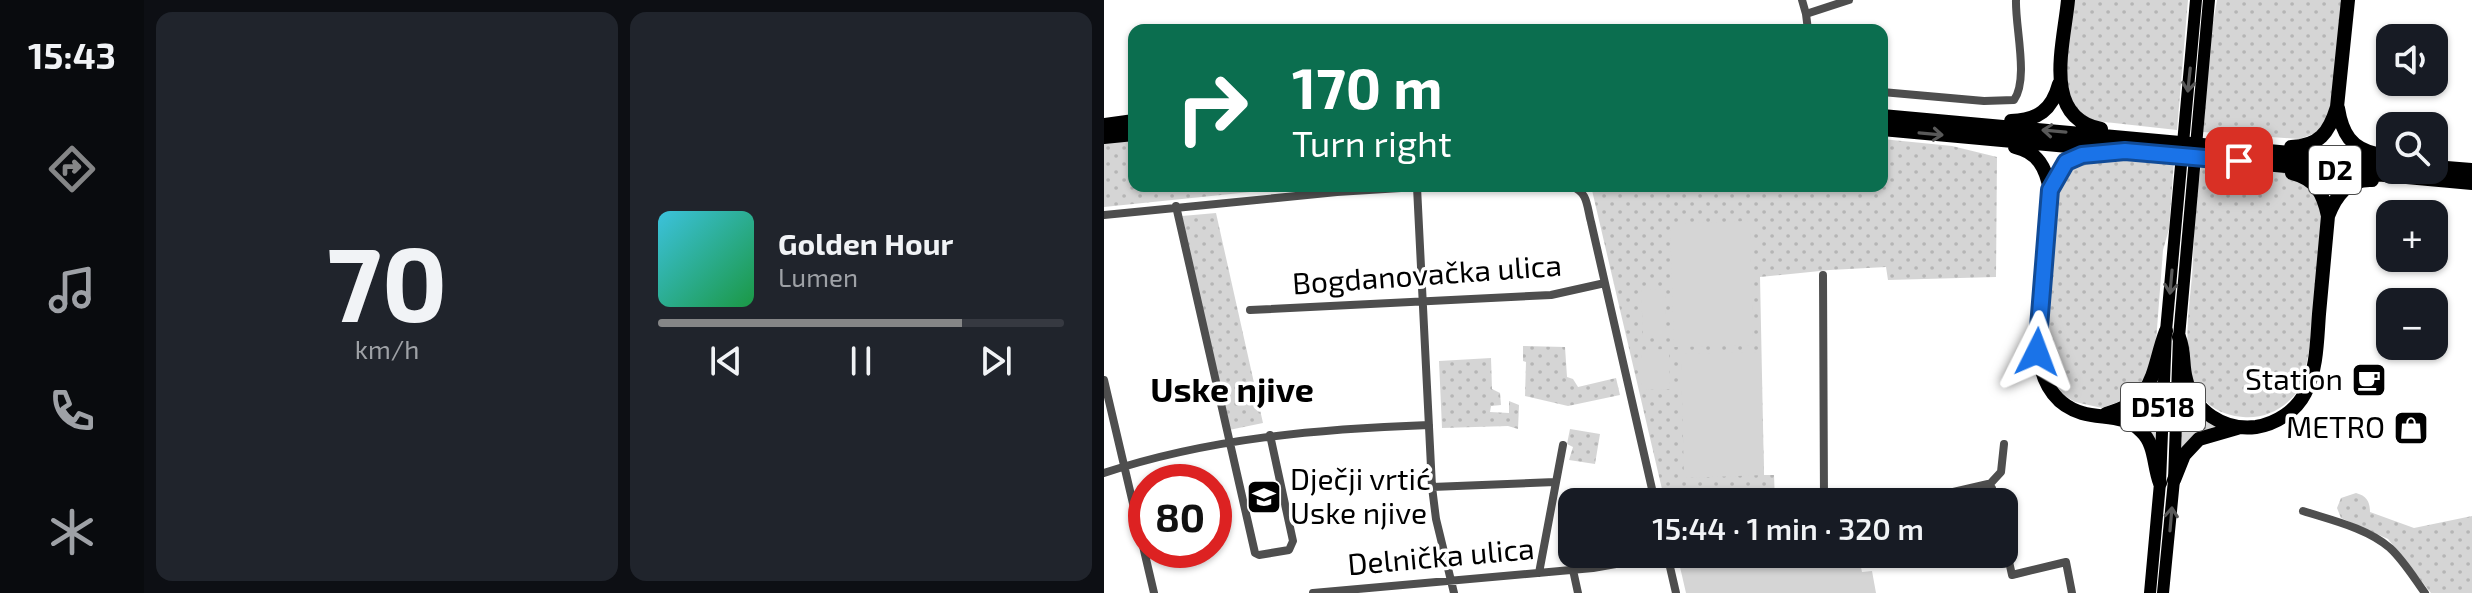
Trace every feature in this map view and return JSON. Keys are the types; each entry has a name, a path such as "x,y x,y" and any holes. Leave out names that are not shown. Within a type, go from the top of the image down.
{"highway":[{"path":"2068,0 2061,76 2064,103 2073,117 2089,127 2113,131 2127,145"},
{"path":"2264,157 2314,143 2329,130 2337,107 2348,0"},
{"path":"1981,132 2040,115 2053,102 2061,76"},
{"path":"2337,107 2341,125 2350,141 2376,155"},
{"name":"D2","path":"1888,117 1981,132"},
{"path":"1104,125 1128,122"},
{"name":"D2","path":"1888,129 1981,132 2264,157 2376,173"},
{"path":"1981,132 2032,154 2044,168 2050,190"},
{"path":"1104,137 1128,135"},
{"path":"2127,145 2073,158 2060,169 2050,190 2037,352 2048,387 2069,407 2133,424 2143,432 2154,454 2155,470 2167,482 2184,455 2199,439 2241,427 2266,425 2297,405 2309,385 2316,347 2328,216 2334,202 2347,186 2376,180"},
{"path":"2264,157 2314,182 2322,195 2328,216"},
{"name":"D2","path":"2264,157 2376,160"},
{"path":"2448,168 2472,170"},
{"name":"D2","path":"2448,181 2472,183"},
{"path":"2102,416 2130,405 2142,395 2155,372 2160,348 2173,334 2184,350 2187,384 2201,409 2222,423 2241,427"}],"main road":[{"name":"D518","path":"2163,593 2173,334 2192,111 2196,0"},
{"name":"D518","path":"2192,111 2209,0"},
{"name":"D518","path":"2150,593 2167,482"}],"street":[{"path":"1802,0 1807,24"},
{"path":"1806,14 1849,0"},
{"path":"1888,93 1984,101 2014,100 2020,86 2021,65 2016,0"},
{"path":"1104,215 1268,196 1334,192"},
{"path":"1417,192 1432,487 1436,519 1454,593"},
{"path":"1582,192 1652,488"},
{"path":"1176,206 1255,553 1265,556 1289,550 1293,541 1270,435"},
{"path":"1823,275 1824,488"},
{"name":"Bogdanovačka ulica","path":"1250,310 1551,295 1605,283"},
{"path":"1104,380 1154,593"},
{"path":"1104,473 1228,442 1270,435 1429,425"},
{"path":"1975,488 1989,485 2001,472 2004,444"},
{"path":"1539,573 1563,445"},
{"path":"1432,487 1555,482"},
{"path":"2303,511 2383,543 2425,593"},
{"path":"2010,568 2012,575 2066,562 2072,593"},
{"name":"Delnička ulica","path":"1313,593 1585,568"},
{"path":"1670,568 1676,593"},
{"path":"1573,570 1578,593"}],"shaded area":[{"path":"2072,0 2188,0 2177,130 2096,121 2081,114 2072,105 2067,93 2065,67"},
{"path":"2217,0 2344,0 2334,105 2319,132 2299,139 2203,132 2209,47"},
{"path":"1128,139 1128,192 1251,192 1104,207 1104,142"},
{"path":"1888,140 1952,146 1997,157 1996,277 1888,280 1886,267 1760,277 1764,475 1774,475 1774,488 1662,488 1592,192 1888,192"},
{"path":"2088,156 2174,160 2155,355 2148,376 2133,396 2102,408 2075,402 2065,396 2052,380 2042,351 2054,193 2066,165"},
{"path":"2201,163 2295,174 2308,184 2323,208 2321,268 2304,377 2300,388 2289,401 2260,416 2243,417 2218,410 2202,397 2192,378 2188,330 2196,180 2199,180"},
{"path":"1216,213 1263,423 1229,430 1182,216"},
{"path":"1750,221 1753,345 1674,347 1670,224"},
{"path":"1665,289 1666,335 1643,335 1641,290"},
{"path":"1523,346 1565,347 1567,377 1573,379 1578,387 1616,378 1620,395 1568,406 1525,396"},
{"path":"1669,349 1670,389 1642,390 1641,350"},
{"path":"1760,352 1764,475 1684,478 1681,354"},
{"path":"1491,358 1492,389 1500,393 1501,405 1491,406 1490,412 1509,413 1509,401 1519,405 1518,429 1508,426 1442,428 1439,361"},
{"path":"2159,373 2158,450 2117,417"},
{"path":"2180,383 2223,427 2180,456"},
{"path":"1570,429 1600,434 1595,464 1569,460 1573,447 1567,444"},
{"path":"2356,493 2367,500 2370,512 2414,528 2472,516 2472,593 2431,593 2388,539 2341,518 2337,508 2341,498"},
{"path":"1680,568 1861,568 1862,572 1872,571 1876,593 1686,593"}],"place":[{"name":"Station","path":"2369,380"},
{"name":"METRO","path":"2411,428"},
{"name":"Dječji vrtić Uske njive","path":"1264,497"}],"district":[{"name":"Uske njive","path":"1232,390"}],"route":[{"path":"2037,352 2050,190 2066,162 2082,155 2125,151 2239,161"}]}
